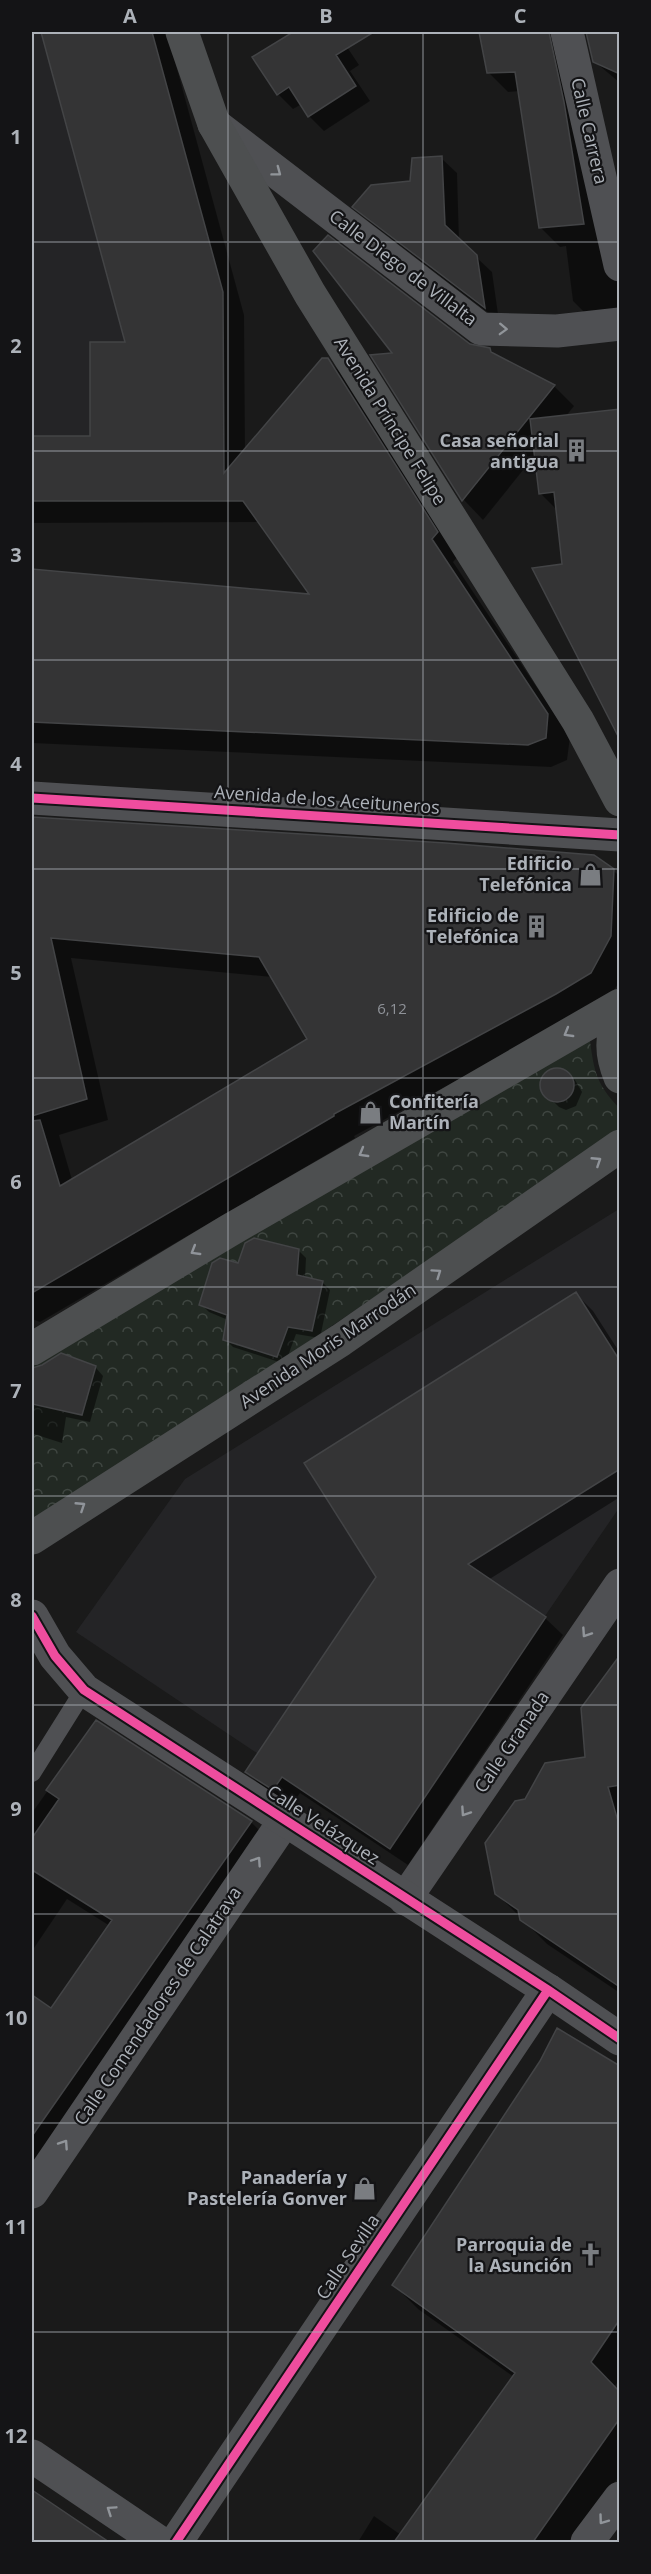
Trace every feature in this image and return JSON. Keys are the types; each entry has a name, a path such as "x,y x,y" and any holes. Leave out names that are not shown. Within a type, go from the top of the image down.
{"main road":[{"name":"Avenida Príncipe Felipe","path":"182,32 214,124 310,294 578,721 620,800"},
{"path":"32,1349 230,1230 620,1005"},
{"path":"620,1019 612,1045 614,1063 620,1077"},
{"name":"Avenida Moris Marrodán","path":"32,1538 341,1340 620,1146"}],"street":[{"name":"Calle Carrera","path":"567,32 620,265"},
{"name":"Calle Diego de Villalta","path":"214,124 481,328 557,331 620,324"},
{"name":"Avenida de los Aceituneros","path":"32,798 620,835"},
{"name":"Calle Granada","path":"405,1899 620,1585"},
{"name":"Calle Velázquez","path":"32,1617 55,1656 84,1690 620,2039"},
{"name":"Calle Comendadores de Calatrava","path":"32,2192 285,1820"},
{"name":"Calle Sevilla","path":"176,2542 548,1990"},
{"path":"32,2456 159,2542"},
{"path":"587,2542 620,2498"}],"lane":[{"path":"32,1773 84,1690"}],"shaded area":[{"path":"32,32 152,32 222,291 224,501 32,501"},
{"path":"619,1209 619,1508 390,1842 76,1632 185,1479"}],"green space":[{"path":"589,1034 596,1074 604,1090 619,1108 619,1133 117,1470 32,1522 32,1366 236,1241"}],"building":[{"path":"41,32 152,32 223,292 224,473 322,358 328,358 438,532 432,539 548,714 546,738 528,745 32,722 32,569 309,594 243,501 32,501 32,436 90,436 90,342 125,342"},
{"path":"293,32 374,32 336,55 356,86 308,117 289,87 277,95 252,57"},
{"path":"479,32 549,32 564,102 584,224 539,228 515,72 487,73"},
{"path":"586,32 620,32 620,74 593,62"},
{"path":"442,156 445,225 477,255 485,308 352,207 371,185 410,181 412,158"},
{"path":"328,235 470,344 490,348 491,352 555,385 462,501 370,355 392,353 313,251"},
{"path":"620,409 620,740 532,568 562,564 554,492 539,494 530,419"},
{"path":"32,817 446,843 594,855 614,869 611,936 591,973 334,1114 32,1293 32,1121 40,1120 60,1186 307,1039 259,957 51,938 87,1099 32,1116"},
{"path":"557,1068 569,1073 574,1085 569,1097 557,1102 545,1097 540,1085 545,1073"},
{"path":"254,1238 299,1249 297,1275 323,1281 312,1331 288,1327 277,1357 223,1340 227,1315 199,1305 212,1263 220,1258 238,1263 245,1243"},
{"path":"576,1292 620,1361 620,1469 468,1564 546,1617 390,1849 282,1777 273,1790 245,1772 376,1577 304,1463"},
{"path":"61,1353 96,1366 82,1415 32,1404 32,1368 42,1365"},
{"path":"620,1655 620,1785 608,1787 620,1828 620,1987 520,1920 518,1910 495,1894 485,1843 515,1801 525,1799 545,1763 585,1757 581,1708"},
{"path":"96,1720 252,1821 32,2136 32,1995 51,2008 112,1920 32,1870 32,1838 59,1799 46,1790"},
{"path":"557,2028 620,2066 620,2319 591,2362 620,2392 620,2418 533,2542 394,2542 515,2373 392,2285 540,2061"},
{"path":"32,2490 109,2542 32,2542"}],"cycle path":[{"path":"32,798 620,835"},
{"path":"32,1616 55,1656 84,1690 620,2039"},
{"path":"176,2542 548,1990"}],"place":[{"name":"Casa señorial antigua","path":"577,451"},
{"name":"Edificio Telefónica","path":"590,874"},
{"name":"Edificio de Telefónica","path":"537,926"},
{"name":"Confitería Martín","path":"371,1112"},
{"name":"Panadería y Pastelería Gonver","path":"365,2188"},
{"name":"Parroquia de la Asunción","path":"590,2255"}]}
